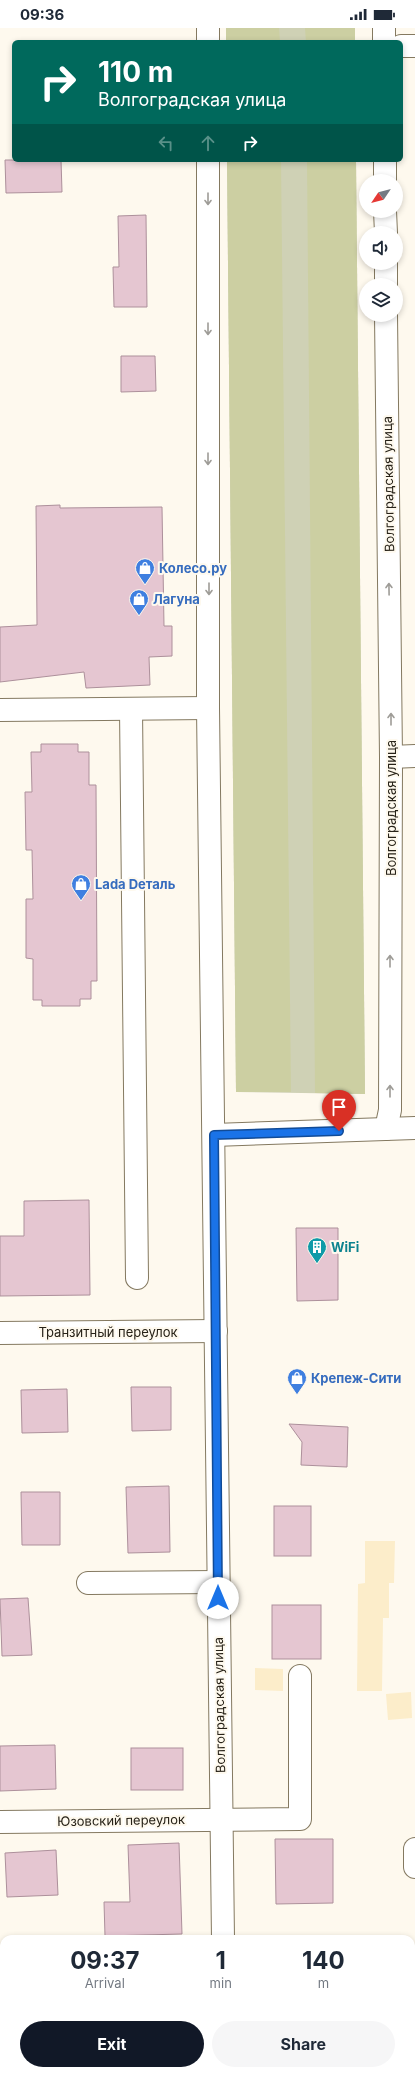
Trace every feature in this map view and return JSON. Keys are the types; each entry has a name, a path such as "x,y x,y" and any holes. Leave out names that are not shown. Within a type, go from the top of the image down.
{"street":[{"path":"208,28 208,40"},
{"path":"384,28 384,40"},
{"path":"403,46 415,46"},
{"name":"Волгоградская улица","path":"208,162 208,708 214,1135 220,1819 223,1935"},
{"path":"385,162 385,174"},
{"name":"Волгоградская улица","path":"386,322 391,757 390,1110 386,1129"},
{"path":"0,710 208,708"},
{"path":"131,709 137,1278"},
{"path":"391,757 415,756"},
{"path":"214,1135 415,1128"},
{"name":"Транзитный переулок","path":"0,1333 216,1331"},
{"path":"88,1583 218,1582"},
{"name":"Юзовский переулок","path":"0,1822 300,1819 300,1676"},
{"path":"415,1849 415,1866"}],"shaded area":[{"path":"365,1541 395,1541 394,1583 389,1583 389,1618 383,1618 382,1691 357,1691 358,1584 365,1583"},
{"path":"255,1668 283,1669 283,1691 255,1690"},
{"path":"411,1692 412,1718 388,1720 386,1694"}],"green space":[{"path":"226,28 355,28 355,40 226,40"},
{"path":"226,28 279,28 280,40 226,40"},
{"path":"305,28 355,28 355,40 306,40"},
{"path":"227,162 356,162 365,1094 236,1092"},
{"path":"227,162 281,162 291,1092 236,1092"},
{"path":"307,162 356,162 365,1094 315,1093"}],"building":[{"path":"5,160 12,160 12,162 61,162 62,192 6,193"},
{"path":"146,215 147,307 114,307 113,267 119,267 118,216"},
{"path":"121,356 155,356 156,391 121,392"},
{"path":"60,505 60,508 162,507 164,626 172,626 172,656 149,657 150,685 86,688 84,672 0,682 0,627 37,625 36,506"},
{"path":"41,744 78,744 78,752 89,752 89,785 96,785 97,981 91,981 91,999 80,999 80,1006 42,1006 42,1000 33,1000 33,959 26,958 26,899 33,899 32,850 26,850 25,792 32,792 31,752 41,752"},
{"path":"89,1200 90,1295 0,1296 0,1236 24,1236 24,1201"},
{"name":"WiFi","path":"296,1228 338,1228 338,1300 297,1301"},
{"path":"131,1387 171,1387 171,1430 132,1431"},
{"path":"67,1389 68,1432 22,1433 21,1390"},
{"path":"289,1424 348,1427 347,1467 301,1465 302,1442"},
{"path":"169,1486 170,1552 128,1553 126,1487"},
{"path":"21,1492 60,1492 60,1545 22,1545"},
{"path":"274,1506 311,1506 311,1556 274,1556"},
{"path":"28,1598 32,1655 2,1656 0,1599"},
{"path":"272,1605 321,1605 321,1659 272,1659"},
{"path":"55,1745 56,1789 0,1791 0,1746"},
{"path":"131,1748 183,1748 183,1790 131,1790"},
{"path":"275,1839 333,1839 333,1903 276,1904"},
{"path":"179,1843 182,1934 105,1935 104,1902 130,1902 128,1845"},
{"path":"56,1850 58,1895 7,1897 5,1853"}],"place":[{"name":"Колесо.ру","path":"145,585"},
{"name":"Лагуна","path":"139,616"},
{"name":"Lada Dеталь","path":"81,901"},
{"name":"WiFi","path":"317,1264"},
{"name":"Крепеж-Сити","path":"297,1395"}],"route":[{"path":"218,1598 214,1135 339,1131"}]}
